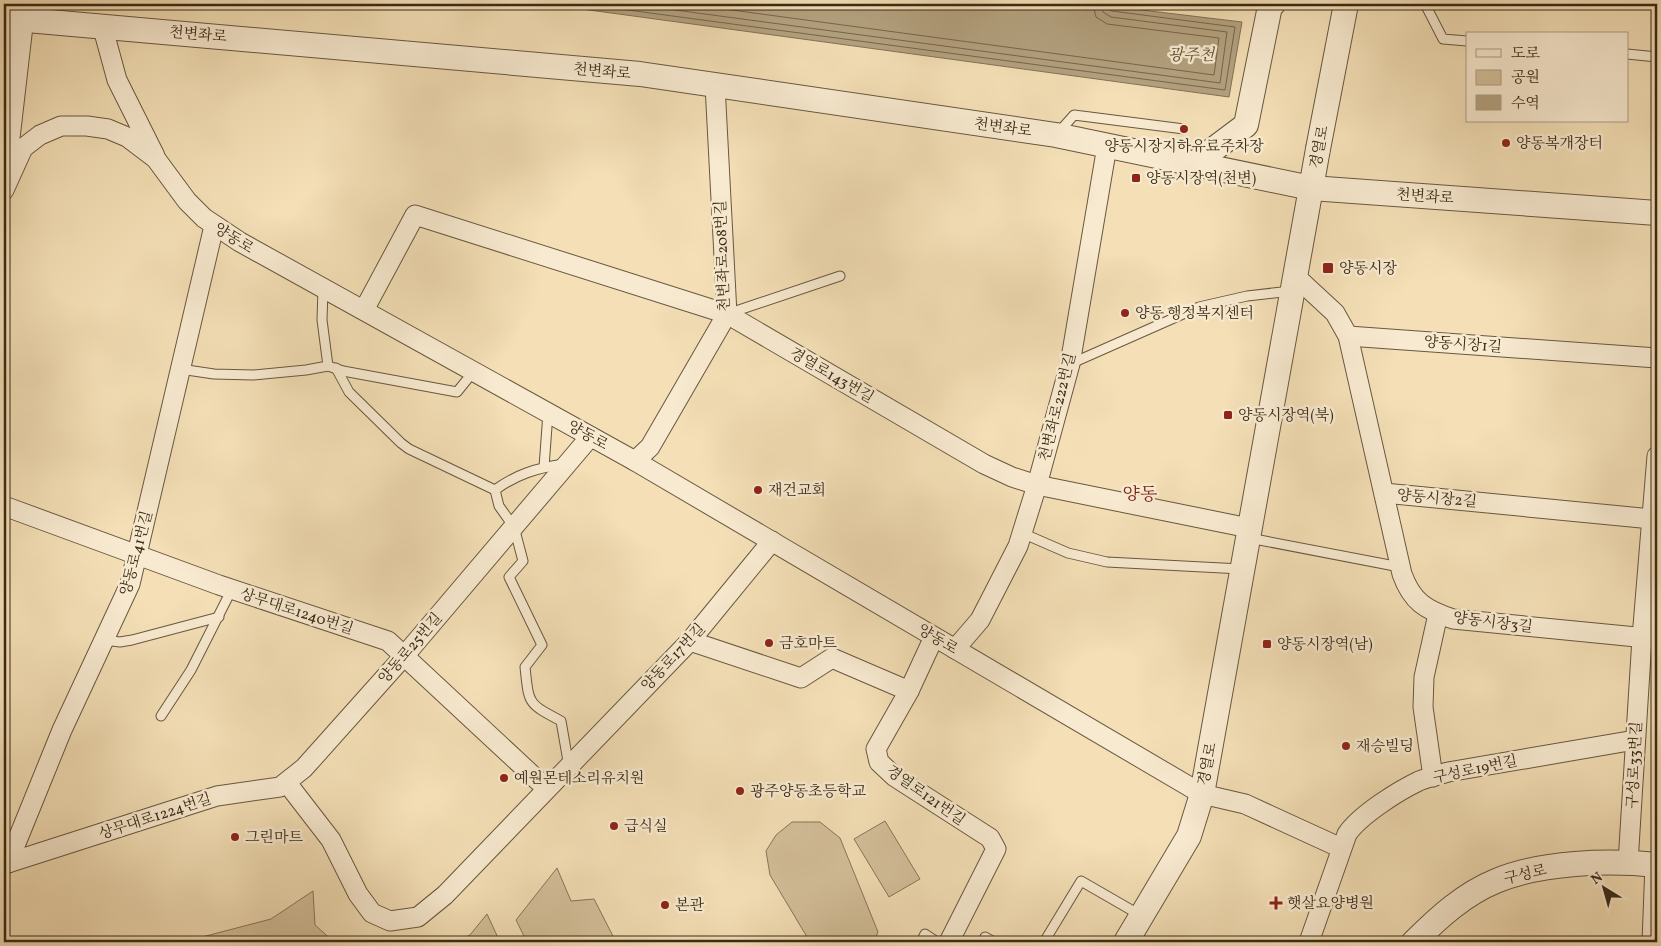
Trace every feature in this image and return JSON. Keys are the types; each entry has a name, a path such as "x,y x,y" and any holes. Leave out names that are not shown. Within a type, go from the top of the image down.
{"street":[{"path":"1194,164 1246,125 1271,4"},
{"name":"경열로","path":"1126,942 1189,836 1202,794 1310,188 1346,4"},
{"path":"4,168 16,14"},
{"name":"천변좌로","path":"16,14 102,25 640,74 1056,135 1310,188 1657,213"},
{"path":"102,25 117,80 156,159"},
{"name":"천변좌로208번길","path":"635,461 650,447 727,314 715,85"},
{"name":"양동로","path":"4,190 23,148 40,136 61,126 87,126 108,129 127,137 156,159 191,205 214,226 288,270 364,310 635,461 1202,794"},
{"name":"천변좌로222번길","path":"955,649 980,620 1018,546 1037,485 1070,364 1107,146"},
{"name":"경열로143번길","path":"364,310 415,215 727,314 984,464 1012,477 1037,485 1248,533"},
{"name":"양동로41번길","path":"5,863 62,730 130,584 214,226"},
{"path":"1294,284 1335,313 1348,336"},
{"name":"양동시장1길","path":"1348,336 1657,358"},
{"name":"양동시장2길","path":"1348,336 1384,493 1652,519"},
{"name":"양동로25번길","path":"304,768 405,655 590,436"},
{"name":"구성로33번길","path":"1645,864 1635,740 1650,638 1652,519 1657,456"},
{"name":"양동시장3길","path":"1384,493 1400,567 1408,592 1421,604 1438,614 1453,620 1650,638"},
{"name":"상무대로1240번길","path":"4,506 232,590 388,641 546,788"},
{"name":"양동로17번길","path":"287,783 331,840 364,906 378,917 390,921 418,917 426,912 546,788 569,767 690,641 772,541"},
{"path":"1433,777 1423,706 1424,677 1438,614"},
{"path":"690,641 801,678 832,658 908,691 934,636"},
{"name":"경열로121번길","path":"908,691 876,749 879,762 895,777 990,838 996,849 935,942"},
{"name":"구성로19번길","path":"1309,942 1341,848 1354,825 1419,782 1448,772 1635,740"},
{"name":"상무대로1224번길","path":"5,863 217,796 280,787 304,768"},
{"path":"1202,794 1245,804 1341,848"},
{"name":"구성로","path":"1414,942 1438,918 1467,896 1496,881 1537,869 1597,863 1645,864"}],"lane":[{"path":"1425,4 1443,39 1466,41"},
{"path":"1628,54 1657,57"},
{"path":"1056,135 1074,115 1184,129"},
{"path":"727,314 840,276"},
{"path":"1070,364 1199,307 1294,284"},
{"path":"323,289 322,320 332,367 349,392 409,449 495,490"},
{"path":"180,369 214,374 253,375 332,367 457,392 474,371"},
{"path":"544,467 548,413"},
{"path":"495,490 518,475 544,467 566,464"},
{"path":"495,490 499,506 514,527 523,561 510,577 542,645 525,667 529,699 536,708 561,721 569,767"},
{"path":"1022,533 1068,552 1107,562 1242,569"},
{"path":"1248,533 1400,567"},
{"path":"162,716 191,670 232,590"},
{"path":"104,640 120,642 132,640 219,618"},
{"path":"1645,864 1647,942"},
{"path":"1044,942 1081,881 1143,916"},
{"path":"985,937 994,942"}],"green space":[{"path":"885,821 920,879 889,897 854,839"},
{"path":"792,822 820,822 840,838 878,932 874,942 810,942 770,875 766,851 776,835"},
{"path":"557,868 571,901 594,899 616,942 527,942 516,920"},
{"path":"313,891 315,925 334,942 183,942 271,919"},
{"path":"487,914 500,942 455,942 470,935"}],"water":[{"name":"광주천","path":"545,4 1092,4 1242,22 1229,97"}],"place":[{"name":"양동시장지하유료주차장","path":"1184,129"},
{"name":"양동복개장터","path":"1506,143"},
{"name":"양동시장역(천변)","path":"1136,178"},
{"name":"양동시장","path":"1328,268"},
{"name":"양동 행정복지센터","path":"1125,313"},
{"name":"양동시장역(북)","path":"1228,415"},
{"name":"재건교회","path":"758,490"},
{"name":"금호마트","path":"769,643"},
{"name":"양동시장역(남)","path":"1267,644"},
{"name":"재승빌딩","path":"1346,746"},
{"name":"예원몬테소리유치원","path":"504,778"},
{"name":"광주양동초등학교","path":"740,791"},
{"name":"급식실","path":"614,826"},
{"name":"그린마트","path":"235,837"},
{"name":"햇살요양병원","path":"1276,903"},
{"name":"본관","path":"665,905"}],"district":[{"name":"양동","path":"1140,494"}]}
